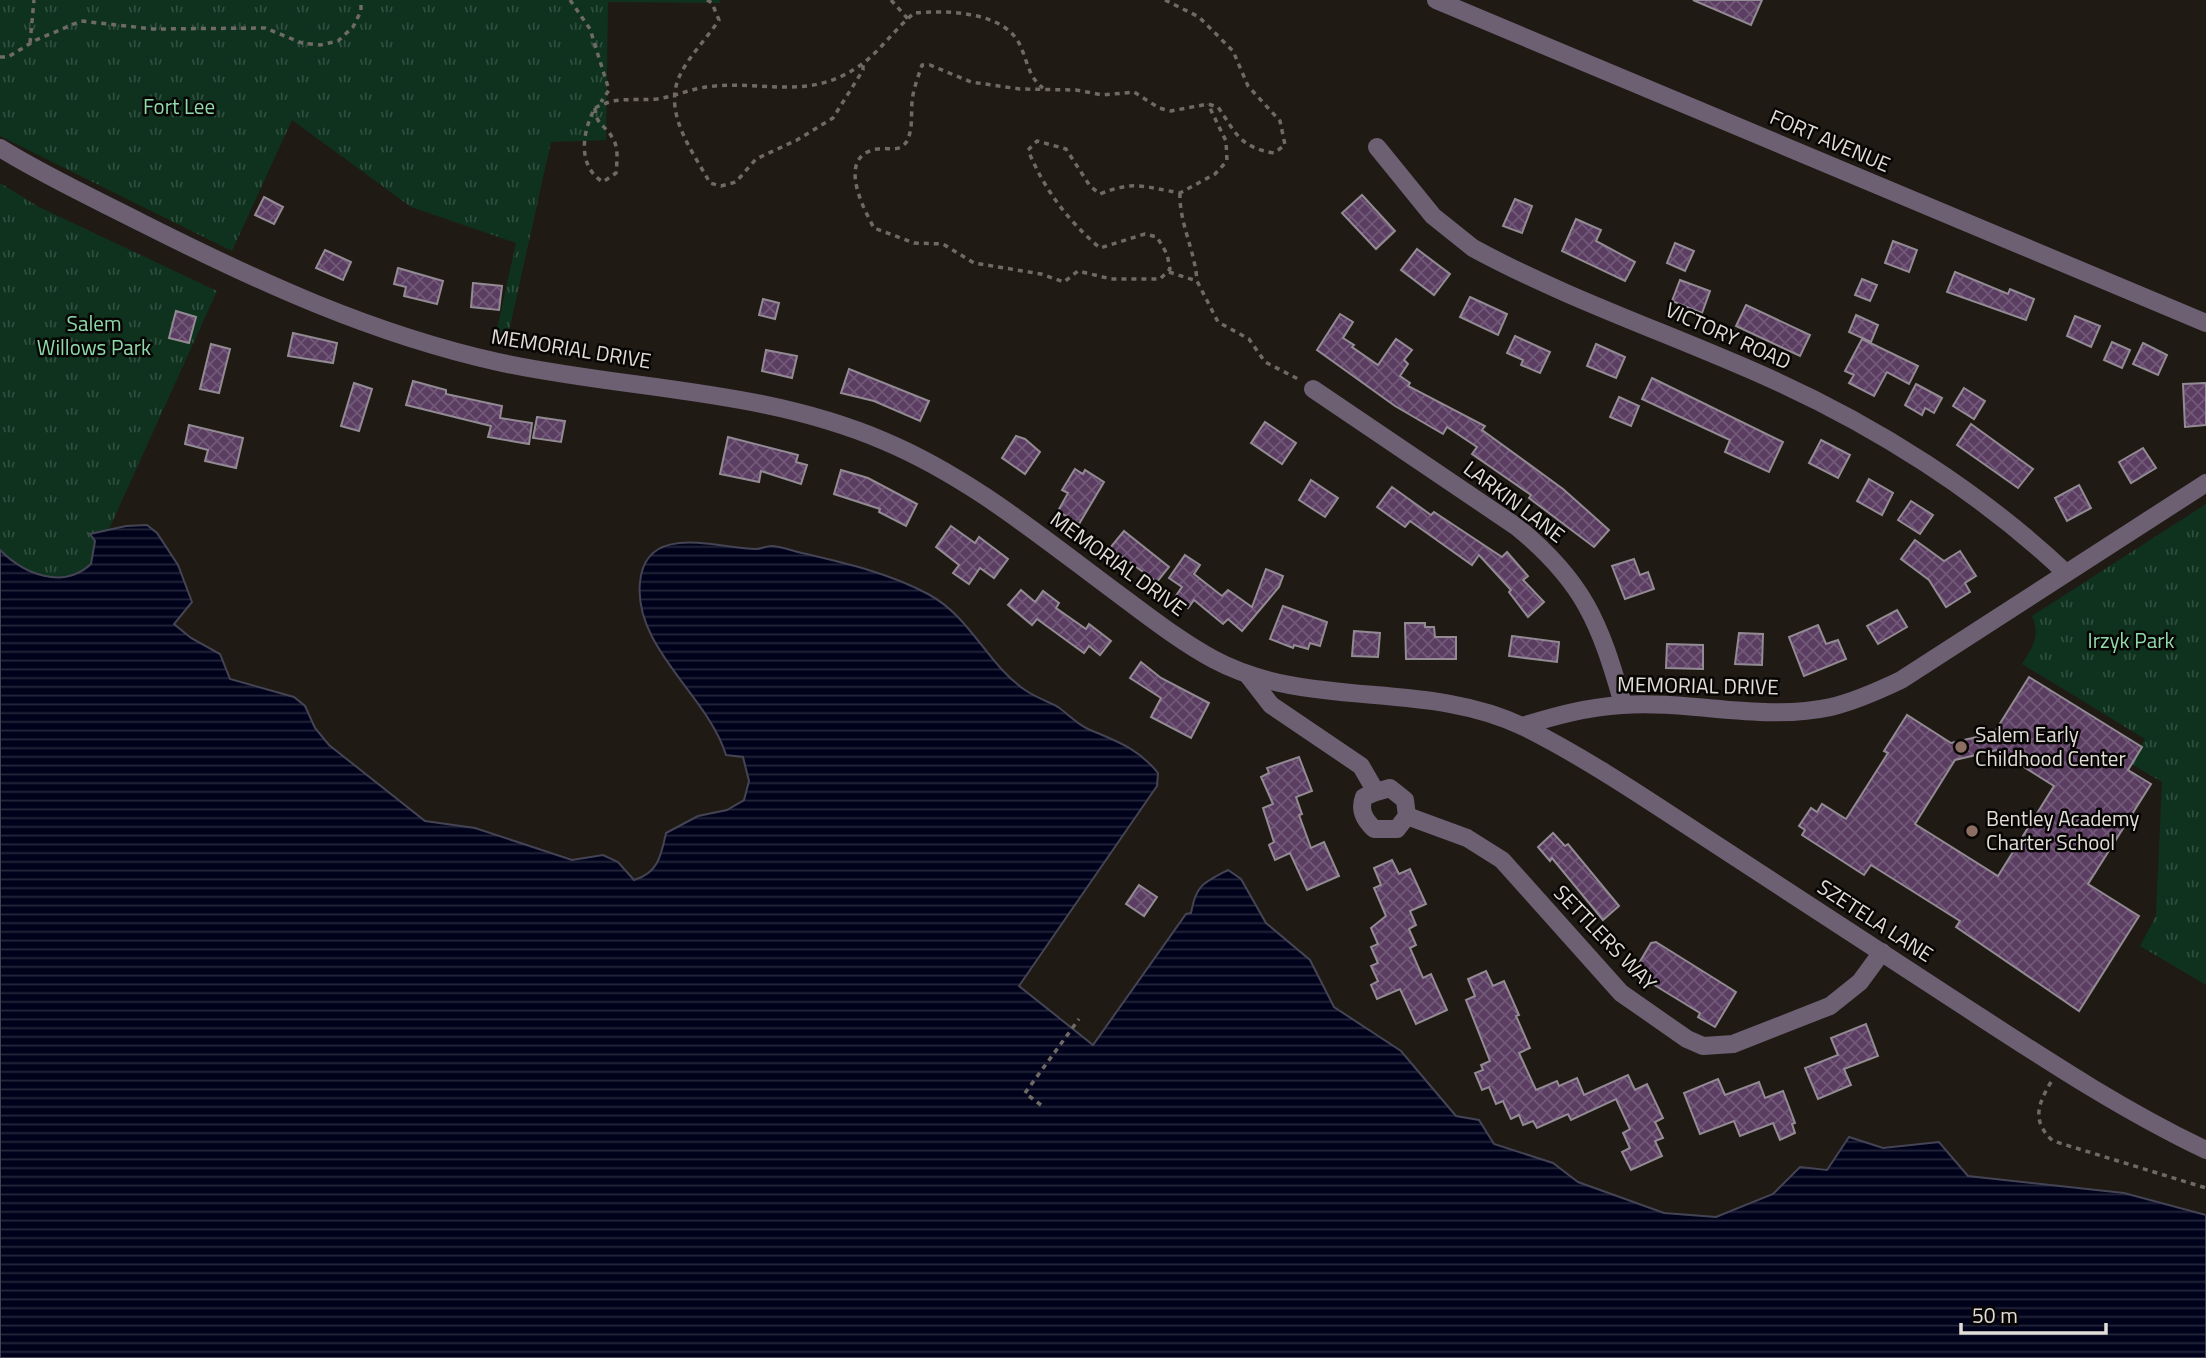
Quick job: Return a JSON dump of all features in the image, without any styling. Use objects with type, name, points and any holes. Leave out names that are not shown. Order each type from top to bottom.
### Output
[{"type":"street","name":"FORT AVENUE","points":[[1436,0],[2206,323]]},
{"type":"street","name":"VICTORY ROAD","points":[[1377,147],[1433,216],[1473,248],[1826,407],[1973,497],[2017,529],[2065,572]]},
{"type":"street","name":"MEMORIAL DRIVE","points":[[0,148],[185,245],[282,291],[363,323],[446,349],[537,370],[773,405],[815,415],[892,444],[961,480],[1187,643],[1246,674],[1311,689],[1439,702],[1470,708],[1522,726],[1570,713],[1623,705],[1790,710],[1829,707],[1865,697],[1901,680],[2206,483]]},
{"type":"street","name":"LARKIN LANE","points":[[1313,388],[1517,527],[1545,551],[1587,602],[1600,628],[1623,705]]},
{"type":"street","points":[[1246,674],[1271,705],[1361,766],[1376,792]]},
{"type":"street","name":"SZETELA LANE","points":[[1522,726],[1623,784],[2059,1068],[2140,1118],[2206,1150]]},
{"type":"street","points":[[1390,788],[1405,800],[1407,817],[1397,829],[1374,829],[1365,820],[1360,805],[1364,797],[1376,792],[1390,788]]},
{"type":"street","name":"SETTLERS WAY","points":[[1407,817],[1467,838],[1502,860],[1620,993],[1687,1039],[1703,1046],[1733,1044],[1830,1006],[1860,982],[1882,952]]},
{"type":"path","points":[[30,43],[34,0]]},
{"type":"path","points":[[0,57],[8,57],[30,43],[80,21],[153,29],[265,28],[302,43],[320,45],[338,41],[353,27],[361,11],[361,0]]},
{"type":"path","points":[[570,0],[590,29],[609,90],[595,108],[585,141],[585,163],[589,172],[603,182],[616,173],[617,151],[612,136],[597,122],[595,108]]},
{"type":"path","points":[[707,0],[712,3],[719,20],[680,75],[674,95],[675,113],[681,128],[710,183],[721,186],[736,182],[756,159],[797,140],[833,118],[863,71],[863,64]]},
{"type":"path","points":[[891,0],[908,19]]},
{"type":"path","points":[[1165,0],[1199,18],[1233,51],[1248,86],[1280,121],[1285,145],[1274,153],[1250,147],[1236,136],[1218,107],[1208,104],[1171,111],[1159,108],[1133,92],[1103,95],[971,82],[930,65],[922,65],[912,101],[911,129],[906,142],[899,148],[876,149],[865,156],[853,181],[874,228],[914,243],[943,244],[974,263],[1041,274],[1064,282],[1077,271],[1111,279],[1160,279],[1170,269],[1167,254],[1157,237],[1145,234],[1100,248],[1068,218],[1044,183],[1028,150],[1037,141],[1066,149],[1090,186],[1100,194],[1121,185],[1138,183],[1180,193],[1215,174],[1227,162],[1226,141],[1208,104]]},
{"type":"path","points":[[595,108],[614,99],[657,99],[715,86],[794,89],[840,77],[879,52],[914,13],[936,11],[995,23],[1011,31],[1035,82],[1045,89]]},
{"type":"path","points":[[1180,193],[1179,210],[1196,257],[1197,281],[1218,322],[1249,339],[1265,362],[1313,388]]},
{"type":"path","points":[[1168,271],[1197,281]]},
{"type":"path","points":[[1041,1105],[1025,1093],[1079,1019]]},
{"type":"path","points":[[2059,1068],[2037,1105],[2043,1133],[2053,1141],[2206,1188]]},
{"type":"green space","name":"Fort Lee","points":[[0,0],[720,0],[720,3],[608,2],[606,140],[551,142],[507,340],[495,338],[516,243],[411,207],[292,120],[232,251],[0,136]]},
{"type":"green space","name":"Salem Willows Park","points":[[0,183],[39,207],[217,291],[105,538],[88,567],[70,578],[59,579],[37,574],[16,563],[0,550]]},
{"type":"green space","name":"Irzyk Park","points":[[2206,504],[2206,985],[2140,946],[2156,916],[2162,782],[2130,763],[2145,739],[2022,664],[2035,636],[2032,616]]},
{"type":"water","points":[[147,525],[157,533],[178,565],[192,602],[174,624],[191,638],[220,654],[230,679],[294,697],[305,706],[315,728],[329,745],[425,821],[475,828],[572,860],[603,855],[618,862],[634,880],[653,868],[660,856],[666,833],[698,816],[727,810],[744,800],[749,781],[743,757],[726,755],[717,733],[659,650],[648,628],[641,606],[640,582],[645,563],[655,551],[669,545],[686,543],[756,549],[775,546],[898,580],[928,594],[956,615],[999,667],[1025,690],[1058,707],[1084,727],[1134,751],[1158,773],[1157,786],[1019,986],[1093,1045],[1186,914],[1191,913],[1198,891],[1207,882],[1228,870],[1241,879],[1266,923],[1310,960],[1334,1007],[1401,1051],[1456,1116],[1479,1120],[1494,1144],[1553,1163],[1578,1182],[1664,1213],[1716,1217],[1773,1194],[1800,1167],[1827,1170],[1849,1137],[1883,1148],[1939,1142],[1968,1176],[2124,1193],[2206,1215],[2206,1358],[0,1358],[0,550],[32,572],[44,576],[68,576],[91,564],[95,541],[90,534],[126,526]]},
{"type":"building","points":[[1693,0],[1762,0],[1751,25]]},
{"type":"building","points":[[1362,195],[1395,231],[1376,249],[1342,213]]},
{"type":"building","points":[[264,197],[283,207],[274,224],[255,215]]},
{"type":"building","points":[[1515,199],[1532,206],[1522,233],[1503,226]]},
{"type":"building","points":[[1576,219],[1601,230],[1596,241],[1635,262],[1625,281],[1562,251]]},
{"type":"building","points":[[1893,241],[1917,250],[1909,272],[1885,263]]},
{"type":"building","points":[[1675,243],[1694,251],[1685,271],[1667,263]]},
{"type":"building","points":[[1417,249],[1450,274],[1434,295],[1401,270]]},
{"type":"building","points":[[325,250],[351,262],[343,280],[316,268]]},
{"type":"building","points":[[398,268],[443,281],[437,304],[404,296],[406,287],[394,284]]},
{"type":"building","points":[[1955,272],[2008,294],[2010,289],[2034,299],[2026,320],[1947,292]]},
{"type":"building","points":[[1862,279],[1877,285],[1870,301],[1855,295]]},
{"type":"building","points":[[1680,280],[1710,291],[1702,313],[1672,301]]},
{"type":"building","points":[[473,283],[502,286],[499,310],[471,307]]},
{"type":"building","points":[[1470,297],[1507,314],[1498,335],[1460,317]]},
{"type":"building","points":[[763,299],[779,303],[775,319],[759,315]]},
{"type":"building","points":[[1746,305],[1810,335],[1800,356],[1736,326]]},
{"type":"building","points":[[176,311],[196,317],[189,343],[169,338]]},
{"type":"building","points":[[1340,314],[1353,322],[1343,338],[1354,345],[1352,347],[1378,365],[1396,339],[1412,350],[1404,360],[1408,364],[1400,376],[1410,383],[1408,386],[1485,426],[1482,430],[1563,489],[1609,530],[1594,547],[1529,498],[1531,495],[1472,454],[1477,447],[1447,427],[1443,434],[1395,406],[1317,350]]},
{"type":"building","points":[[1856,315],[1878,325],[1871,342],[1849,332]]},
{"type":"building","points":[[2075,316],[2100,326],[2091,347],[2067,336]]},
{"type":"building","points":[[293,333],[337,343],[333,363],[288,356]]},
{"type":"building","points":[[1515,336],[1550,352],[1540,373],[1521,365],[1523,360],[1507,353]]},
{"type":"building","points":[[1862,339],[1918,366],[1909,384],[1887,372],[1874,396],[1849,383],[1854,375],[1845,371]]},
{"type":"building","points":[[2112,342],[2130,350],[2122,368],[2104,360]]},
{"type":"building","points":[[2143,343],[2167,355],[2158,375],[2133,364]]},
{"type":"building","points":[[211,344],[230,349],[219,393],[200,389]]},
{"type":"building","points":[[1596,344],[1625,357],[1616,378],[1587,366]]},
{"type":"building","points":[[766,350],[797,356],[792,378],[762,371]]},
{"type":"building","points":[[849,369],[929,401],[920,421],[874,401],[841,393]]},
{"type":"building","points":[[1652,378],[1783,442],[1769,472],[1725,452],[1730,440],[1642,399]]},
{"type":"building","points":[[413,381],[446,390],[446,394],[502,406],[500,418],[532,423],[529,444],[488,437],[491,426],[406,405]]},
{"type":"building","points":[[354,383],[372,389],[359,431],[341,426]]},
{"type":"building","points":[[2206,383],[2206,425],[2185,427],[2183,384]]},
{"type":"building","points":[[1916,384],[1942,398],[1934,413],[1925,408],[1922,415],[1905,405]]},
{"type":"building","points":[[1964,388],[1985,401],[1974,419],[1953,406]]},
{"type":"building","points":[[1619,397],[1639,406],[1631,426],[1610,417]]},
{"type":"building","points":[[537,417],[565,421],[561,442],[533,438]]},
{"type":"building","points":[[1265,422],[1296,443],[1282,464],[1251,443]]},
{"type":"building","points":[[1971,424],[2033,469],[2018,488],[1957,445]]},
{"type":"building","points":[[189,425],[243,438],[236,468],[205,461],[208,450],[185,444]]},
{"type":"building","points":[[1016,436],[1025,439],[1040,452],[1025,474],[1002,458]]},
{"type":"building","points":[[728,437],[798,455],[796,462],[807,465],[801,484],[761,471],[759,482],[720,474]]},
{"type":"building","points":[[1821,440],[1850,455],[1838,478],[1809,463]]},
{"type":"building","points":[[2143,448],[2156,468],[2131,483],[2119,462]]},
{"type":"building","points":[[1075,469],[1083,474],[1085,470],[1104,482],[1079,524],[1058,511],[1068,493],[1062,490]]},
{"type":"building","points":[[841,470],[868,478],[917,504],[906,526],[879,512],[880,509],[834,494]]},
{"type":"building","points":[[1869,479],[1893,493],[1882,515],[1857,501]]},
{"type":"building","points":[[1311,480],[1338,498],[1325,517],[1299,500]]},
{"type":"building","points":[[2079,485],[2091,508],[2067,521],[2055,498]]},
{"type":"building","points":[[1392,487],[1431,515],[1434,512],[1502,557],[1507,552],[1528,576],[1523,580],[1544,602],[1528,617],[1509,592],[1511,590],[1479,555],[1472,565],[1410,521],[1405,527],[1377,507]]},
{"type":"building","points":[[1911,501],[1933,515],[1920,534],[1898,520]]},
{"type":"building","points":[[951,526],[975,543],[979,537],[1008,559],[994,578],[980,568],[969,584],[953,573],[959,565],[936,547]]},
{"type":"building","points":[[1124,531],[1169,567],[1157,582],[1110,548]]},
{"type":"building","points":[[1915,540],[1944,561],[1960,551],[1976,576],[1965,583],[1970,592],[1946,607],[1929,580],[1901,559]]},
{"type":"building","points":[[1185,555],[1200,565],[1194,574],[1222,596],[1228,590],[1252,607],[1266,569],[1283,576],[1279,587],[1242,631],[1228,619],[1223,624],[1194,600],[1188,608],[1175,597],[1182,587],[1169,578]]},
{"type":"building","points":[[1634,559],[1640,575],[1648,572],[1654,589],[1625,599],[1612,566]]},
{"type":"building","points":[[1021,590],[1035,602],[1043,591],[1059,603],[1056,608],[1086,629],[1089,624],[1111,641],[1100,655],[1089,646],[1084,653],[1037,619],[1032,625],[1008,605]]},
{"type":"building","points":[[1283,606],[1327,622],[1320,646],[1310,643],[1308,649],[1294,645],[1293,648],[1270,639]]},
{"type":"building","points":[[1897,610],[1907,627],[1878,644],[1867,626]]},
{"type":"building","points":[[1405,623],[1425,623],[1425,627],[1434,627],[1435,637],[1456,637],[1456,659],[1406,659]]},
{"type":"building","points":[[1818,625],[1826,644],[1838,640],[1846,659],[1804,676],[1789,637]]},
{"type":"building","points":[[1354,631],[1380,633],[1378,657],[1352,656]]},
{"type":"building","points":[[1739,633],[1763,634],[1762,665],[1735,664]]},
{"type":"building","points":[[1512,636],[1559,642],[1557,662],[1509,656]]},
{"type":"building","points":[[1667,644],[1703,645],[1703,669],[1666,668]]},
{"type":"building","points":[[1141,662],[1161,678],[1209,703],[1191,738],[1151,717],[1161,698],[1130,678]]},
{"type":"building","points":[[2029,677],[2142,747],[2128,770],[2151,784],[2088,884],[2139,916],[2079,1011],[1956,927],[1960,921],[1871,865],[1864,875],[1802,835],[1805,830],[1799,826],[1811,808],[1817,812],[1822,804],[1846,819],[1888,753],[1884,751],[1907,715],[1951,743],[1994,733]],"holes":[[[1997,750],[2054,786],[1998,876],[1915,824],[1955,760]]]},
{"type":"building","points":[[1299,757],[1312,791],[1296,797],[1302,814],[1299,815],[1311,848],[1324,842],[1339,876],[1307,890],[1290,853],[1275,860],[1269,845],[1274,842],[1263,808],[1273,804],[1261,777],[1269,773],[1267,768]]},
{"type":"building","points":[[1553,833],[1565,846],[1568,844],[1619,906],[1603,920],[1552,858],[1550,861],[1538,847]]},
{"type":"building","points":[[1392,860],[1399,874],[1410,869],[1426,904],[1410,911],[1416,925],[1409,929],[1416,945],[1410,948],[1423,978],[1431,974],[1447,1010],[1416,1024],[1400,989],[1377,999],[1371,985],[1378,981],[1371,966],[1378,963],[1371,947],[1378,944],[1371,928],[1386,916],[1374,888],[1381,885],[1374,868]]},
{"type":"building","points":[[1139,885],[1157,897],[1144,916],[1126,904]]},
{"type":"building","points":[[1656,942],[1736,992],[1715,1027],[1698,1017],[1700,1013],[1651,983],[1649,986],[1632,975],[1651,943]]},
{"type":"building","points":[[1486,971],[1493,986],[1504,981],[1519,1015],[1516,1016],[1530,1048],[1519,1053],[1536,1090],[1557,1081],[1559,1086],[1577,1078],[1584,1095],[1628,1075],[1635,1090],[1647,1084],[1663,1118],[1655,1122],[1663,1138],[1655,1141],[1662,1156],[1631,1170],[1622,1152],[1630,1148],[1623,1133],[1630,1129],[1616,1099],[1571,1120],[1568,1114],[1537,1128],[1533,1121],[1523,1125],[1519,1115],[1511,1119],[1503,1101],[1496,1104],[1489,1087],[1482,1090],[1475,1073],[1483,1070],[1481,1065],[1490,1061],[1466,1000],[1475,996],[1468,979]]},
{"type":"building","points":[[1866,1024],[1878,1056],[1844,1069],[1851,1085],[1818,1099],[1805,1068],[1838,1055],[1831,1038]]},
{"type":"building","points":[[1718,1079],[1725,1095],[1759,1082],[1765,1098],[1783,1091],[1795,1123],[1792,1124],[1795,1133],[1780,1140],[1773,1123],[1740,1136],[1734,1121],[1700,1134],[1684,1093]]},
{"type":"place","name":"Salem Early Childhood Center","points":[[1961,747]]},
{"type":"place","name":"Bentley Academy Charter School","points":[[1972,831]]}]
